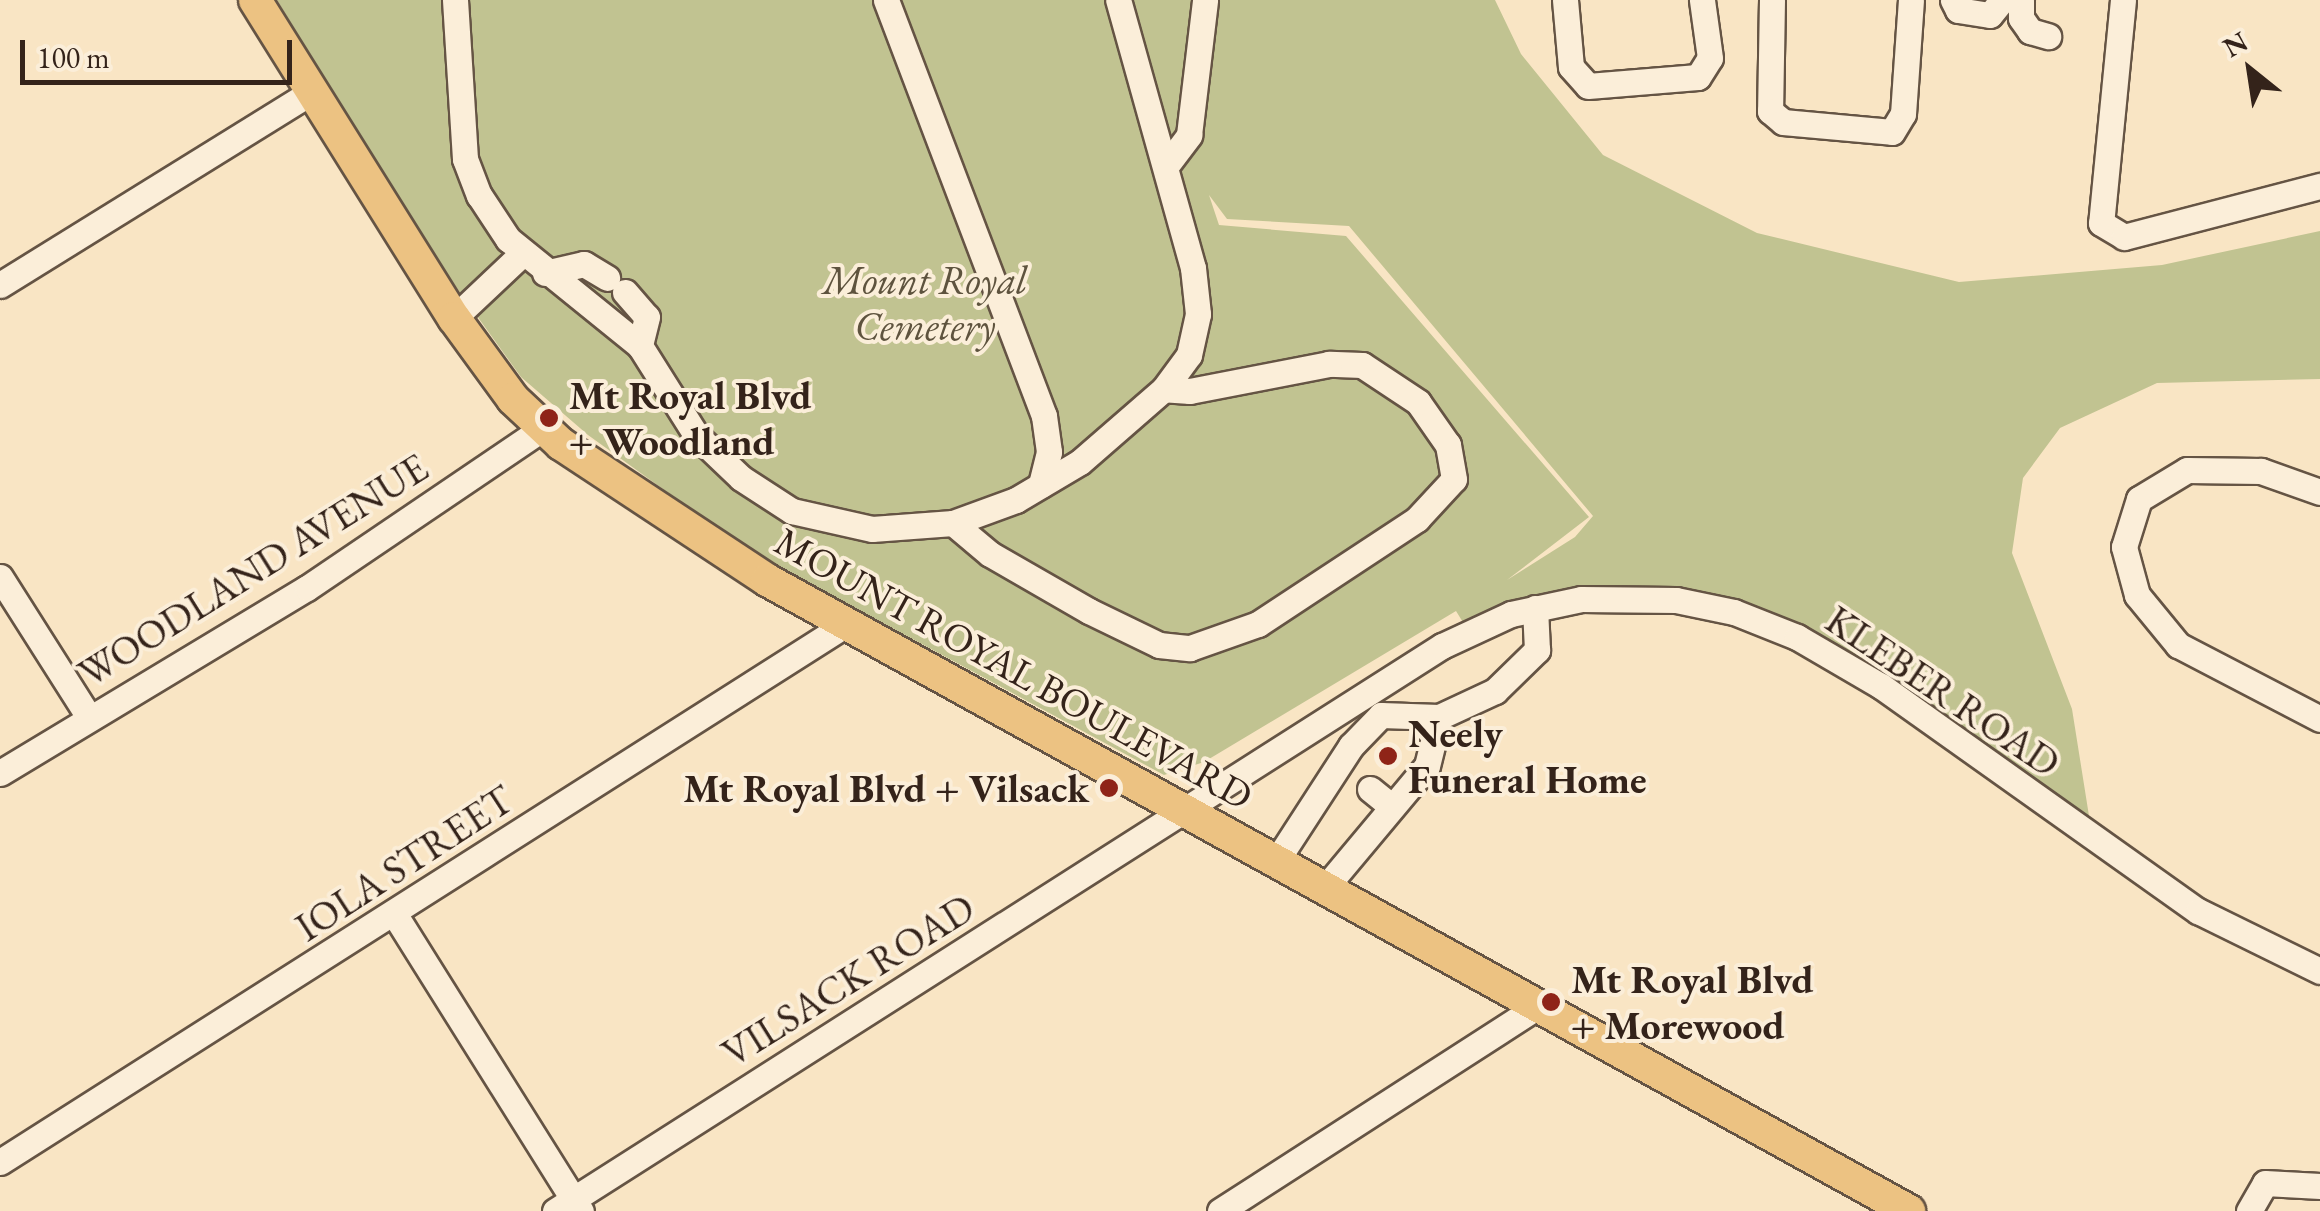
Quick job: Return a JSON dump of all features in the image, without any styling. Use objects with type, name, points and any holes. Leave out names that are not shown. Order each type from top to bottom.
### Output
[{"type":"main road","name":"MOUNT ROYAL BOULEVARD","points":[[255,0],[454,318],[542,428],[707,544],[846,624],[1909,1211]]},
{"type":"street","points":[[454,0],[465,160],[478,195],[522,254],[640,346],[696,435],[741,478],[792,511],[854,529],[953,523],[993,511],[1080,462],[1164,389],[1189,355],[1198,314],[1166,166],[1118,0]]},
{"type":"street","points":[[886,0],[1044,416],[1049,452],[1041,484]]},
{"type":"street","points":[[1166,166],[1189,135],[1205,0]]},
{"type":"street","points":[[1565,0],[1570,67],[1588,86],[1698,77],[1710,58],[1702,0]]},
{"type":"street","points":[[1772,0],[1770,111],[1783,122],[1892,132],[1903,114],[1911,0]]},
{"type":"street","points":[[1954,0],[1958,10],[1990,15],[2002,0]]},
{"type":"street","points":[[2022,0],[2021,18],[2030,31],[2048,36]]},
{"type":"street","points":[[2124,0],[2101,222],[2124,237],[2320,186]]},
{"type":"street","points":[[0,285],[310,93]]},
{"type":"street","points":[[454,318],[522,254]]},
{"type":"street","points":[[545,273],[584,264],[616,285],[647,317],[640,346]]},
{"type":"street","points":[[953,523],[990,554],[1102,618],[1159,645],[1190,648],[1258,624],[1417,519],[1454,479],[1448,445],[1418,402],[1362,365],[1329,364],[1190,391],[1164,389]]},
{"type":"street","name":"WOODLAND AVENUE","points":[[0,772],[307,588],[542,428]]},
{"type":"street","points":[[2320,492],[2260,471],[2186,470],[2139,499],[2124,547],[2137,595],[2178,645],[2320,719]]},
{"type":"street","points":[[0,577],[90,717]]},
{"type":"street","name":"KLEBER ROAD","points":[[1182,812],[1442,646],[1534,608],[1613,596],[1676,600],[1797,637],[1881,686],[2198,911],[2320,970]]},
{"type":"street","points":[[1276,863],[1354,780],[1381,715],[1438,717],[1494,690],[1537,650],[1534,608]]},
{"type":"street","name":"IOLA STREET","points":[[0,1162],[394,915],[846,624]]},
{"type":"street","points":[[1324,889],[1427,766],[1438,717]]},
{"type":"street","points":[[1354,780],[1392,806]]},
{"type":"street","name":"VILSACK ROAD","points":[[570,1207],[1182,812]]},
{"type":"street","points":[[394,915],[570,1207]]},
{"type":"street","points":[[1220,1211],[1537,1007]]},
{"type":"street","points":[[2249,1211],[2266,1183],[2320,1186]]},
{"type":"green space","name":"Mount Royal Cemetery","points":[[277,0],[1495,0],[1521,54],[1603,155],[1757,233],[1959,282],[2162,265],[2320,231],[2320,379],[2157,383],[2060,428],[2023,478],[2012,553],[2072,709],[2093,841],[1823,651],[1648,597],[1469,632],[1456,611],[1204,762],[1164,775],[746,549],[588,435],[521,377],[415,230]],"holes":[[[1209,195],[1227,219],[1349,226],[1593,516],[1575,537],[1507,580],[1589,517],[1346,236],[1219,225]]]},
{"type":"place","name":"Mt Royal Blvd + Woodland","points":[[549,418]]},
{"type":"place","name":"Neely Funeral Home","points":[[1388,756]]},
{"type":"place","name":"Mt Royal Blvd + Vilsack","points":[[1109,788]]},
{"type":"place","name":"Mt Royal Blvd + Morewood","points":[[1551,1002]]}]
